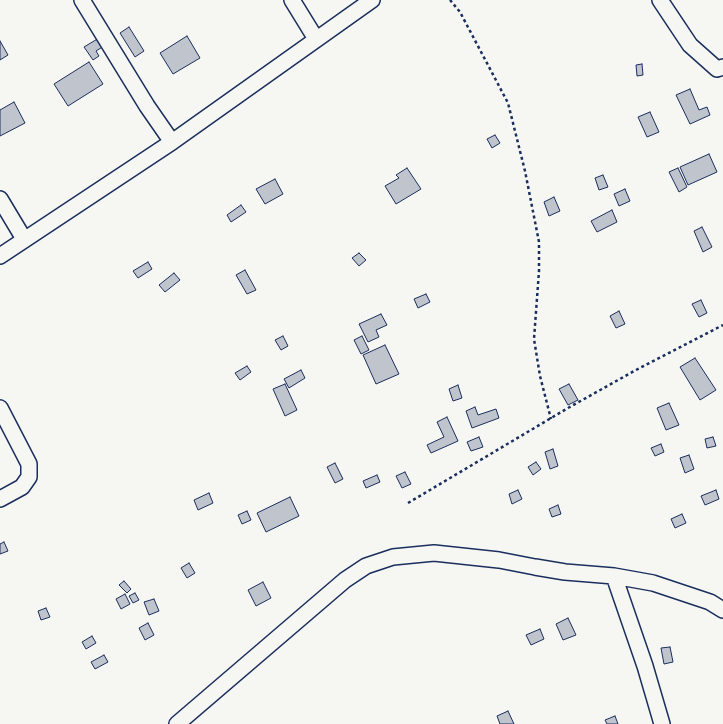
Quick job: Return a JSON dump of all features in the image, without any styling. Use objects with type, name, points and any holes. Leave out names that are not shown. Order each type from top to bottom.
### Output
[{"type":"street","points":[[82,0],[147,106],[172,142]]},
{"type":"street","points":[[292,0],[316,39]]},
{"type":"street","points":[[0,256],[172,142],[372,0]]},
{"type":"street","points":[[660,0],[690,45],[721,71]]},
{"type":"street","points":[[0,199],[24,239]]},
{"type":"street","points":[[0,408],[29,464],[29,477],[22,487],[0,499]]},
{"type":"street","points":[[177,724],[345,580],[366,566],[392,557],[434,553],[499,560],[535,568],[565,572],[614,576],[653,583],[710,602],[723,610]]},
{"type":"street","points":[[614,576],[662,724]]},
{"type":"path","points":[[450,0],[460,12],[508,104],[539,242],[539,271],[534,339],[540,376],[551,418]]},
{"type":"path","points":[[408,503],[551,418],[636,370],[723,325]]},
{"type":"building","points":[[129,27],[144,51],[135,57],[120,33]]},
{"type":"building","points":[[187,36],[200,58],[173,74],[160,53]]},
{"type":"building","points":[[99,38],[104,46],[96,51],[99,56],[93,60],[84,47]]},
{"type":"building","points":[[0,41],[8,55],[0,60]]},
{"type":"building","points":[[89,62],[103,84],[68,106],[54,84]]},
{"type":"building","points":[[642,64],[643,75],[637,76],[636,65]]},
{"type":"building","points":[[690,89],[699,110],[707,107],[710,115],[690,124],[676,95]]},
{"type":"building","points":[[14,102],[25,123],[0,136],[0,110]]},
{"type":"building","points":[[650,112],[659,132],[647,137],[638,117]]},
{"type":"building","points":[[495,135],[500,143],[492,148],[487,139]]},
{"type":"building","points":[[709,154],[717,172],[688,185],[680,167]]},
{"type":"building","points":[[407,168],[421,189],[396,204],[385,186],[399,178],[396,175]]},
{"type":"building","points":[[678,168],[687,187],[679,192],[669,172]]},
{"type":"building","points":[[603,175],[608,187],[599,190],[595,178]]},
{"type":"building","points":[[275,179],[283,194],[265,204],[256,189]]},
{"type":"building","points":[[625,189],[630,201],[619,206],[614,194]]},
{"type":"building","points":[[554,197],[560,211],[549,216],[544,202]]},
{"type":"building","points":[[241,205],[246,212],[231,222],[227,215]]},
{"type":"building","points":[[612,210],[617,222],[597,232],[591,221]]},
{"type":"building","points":[[702,227],[712,247],[703,252],[694,231]]},
{"type":"building","points":[[359,253],[366,260],[359,266],[352,258]]},
{"type":"building","points":[[148,262],[152,269],[138,278],[133,271]]},
{"type":"building","points":[[245,270],[256,290],[247,294],[236,275]]},
{"type":"building","points":[[174,273],[180,280],[165,292],[159,285]]},
{"type":"building","points":[[426,294],[430,302],[418,308],[414,299]]},
{"type":"building","points":[[701,300],[707,313],[699,317],[692,304]]},
{"type":"building","points":[[619,311],[625,324],[616,328],[610,316]]},
{"type":"building","points":[[381,314],[387,325],[376,330],[379,337],[368,342],[359,324]]},
{"type":"building","points":[[283,336],[288,346],[281,350],[275,340]]},
{"type":"building","points":[[362,336],[369,350],[361,354],[354,340]]},
{"type":"building","points":[[385,345],[399,374],[376,384],[363,355]]},
{"type":"building","points":[[695,358],[716,390],[700,400],[680,367]]},
{"type":"building","points":[[247,366],[251,372],[240,380],[235,373]]},
{"type":"building","points":[[301,370],[305,378],[289,388],[284,379]]},
{"type":"building","points":[[285,384],[297,410],[285,416],[273,389]]},
{"type":"building","points":[[569,384],[578,400],[568,405],[559,389]]},
{"type":"building","points":[[458,385],[462,398],[453,401],[449,389]]},
{"type":"building","points":[[669,403],[679,425],[666,430],[657,408]]},
{"type":"building","points":[[475,407],[478,415],[496,409],[499,418],[472,428],[466,411]]},
{"type":"building","points":[[447,417],[458,441],[431,453],[427,445],[444,437],[437,422]]},
{"type":"building","points":[[479,437],[483,447],[471,451],[467,442]]},
{"type":"building","points":[[713,437],[716,446],[707,448],[705,439]]},
{"type":"building","points":[[661,444],[664,452],[655,456],[651,448]]},
{"type":"building","points":[[553,449],[558,466],[550,469],[545,452]]},
{"type":"building","points":[[689,455],[694,469],[685,473],[680,458]]},
{"type":"building","points":[[536,462],[541,469],[533,475],[528,467]]},
{"type":"building","points":[[335,463],[343,479],[335,483],[327,467]]},
{"type":"building","points":[[405,472],[411,484],[402,488],[396,476]]},
{"type":"building","points":[[377,475],[380,482],[366,488],[363,481]]},
{"type":"building","points":[[518,490],[522,499],[512,504],[509,494]]},
{"type":"building","points":[[716,490],[719,499],[705,505],[701,496]]},
{"type":"building","points":[[209,493],[213,503],[198,510],[194,500]]},
{"type":"building","points":[[290,497],[299,516],[266,532],[257,513]]},
{"type":"building","points":[[558,505],[561,514],[552,517],[549,509]]},
{"type":"building","points":[[247,511],[251,520],[242,524],[238,515]]},
{"type":"building","points":[[682,514],[686,523],[675,528],[671,519]]},
{"type":"building","points":[[4,542],[8,551],[0,554],[0,544]]},
{"type":"building","points":[[189,563],[195,573],[187,578],[181,568]]},
{"type":"building","points":[[124,581],[131,589],[127,593],[119,585]]},
{"type":"building","points":[[263,582],[271,598],[256,606],[248,590]]},
{"type":"building","points":[[135,593],[139,600],[133,603],[129,596]]},
{"type":"building","points":[[125,594],[130,604],[121,609],[116,599]]},
{"type":"building","points":[[154,599],[159,611],[149,615],[144,602]]},
{"type":"building","points":[[46,608],[50,617],[41,620],[38,611]]},
{"type":"building","points":[[568,618],[576,635],[563,640],[556,624]]},
{"type":"building","points":[[148,623],[154,635],[145,640],[139,628]]},
{"type":"building","points":[[540,629],[544,639],[531,645],[526,635]]},
{"type":"building","points":[[92,636],[96,643],[86,649],[82,642]]},
{"type":"building","points":[[670,647],[673,662],[664,664],[661,648]]},
{"type":"building","points":[[104,655],[108,662],[95,669],[91,662]]},
{"type":"building","points":[[508,711],[514,724],[500,724],[497,716]]},
{"type":"building","points":[[615,716],[618,724],[607,724],[605,720]]}]
